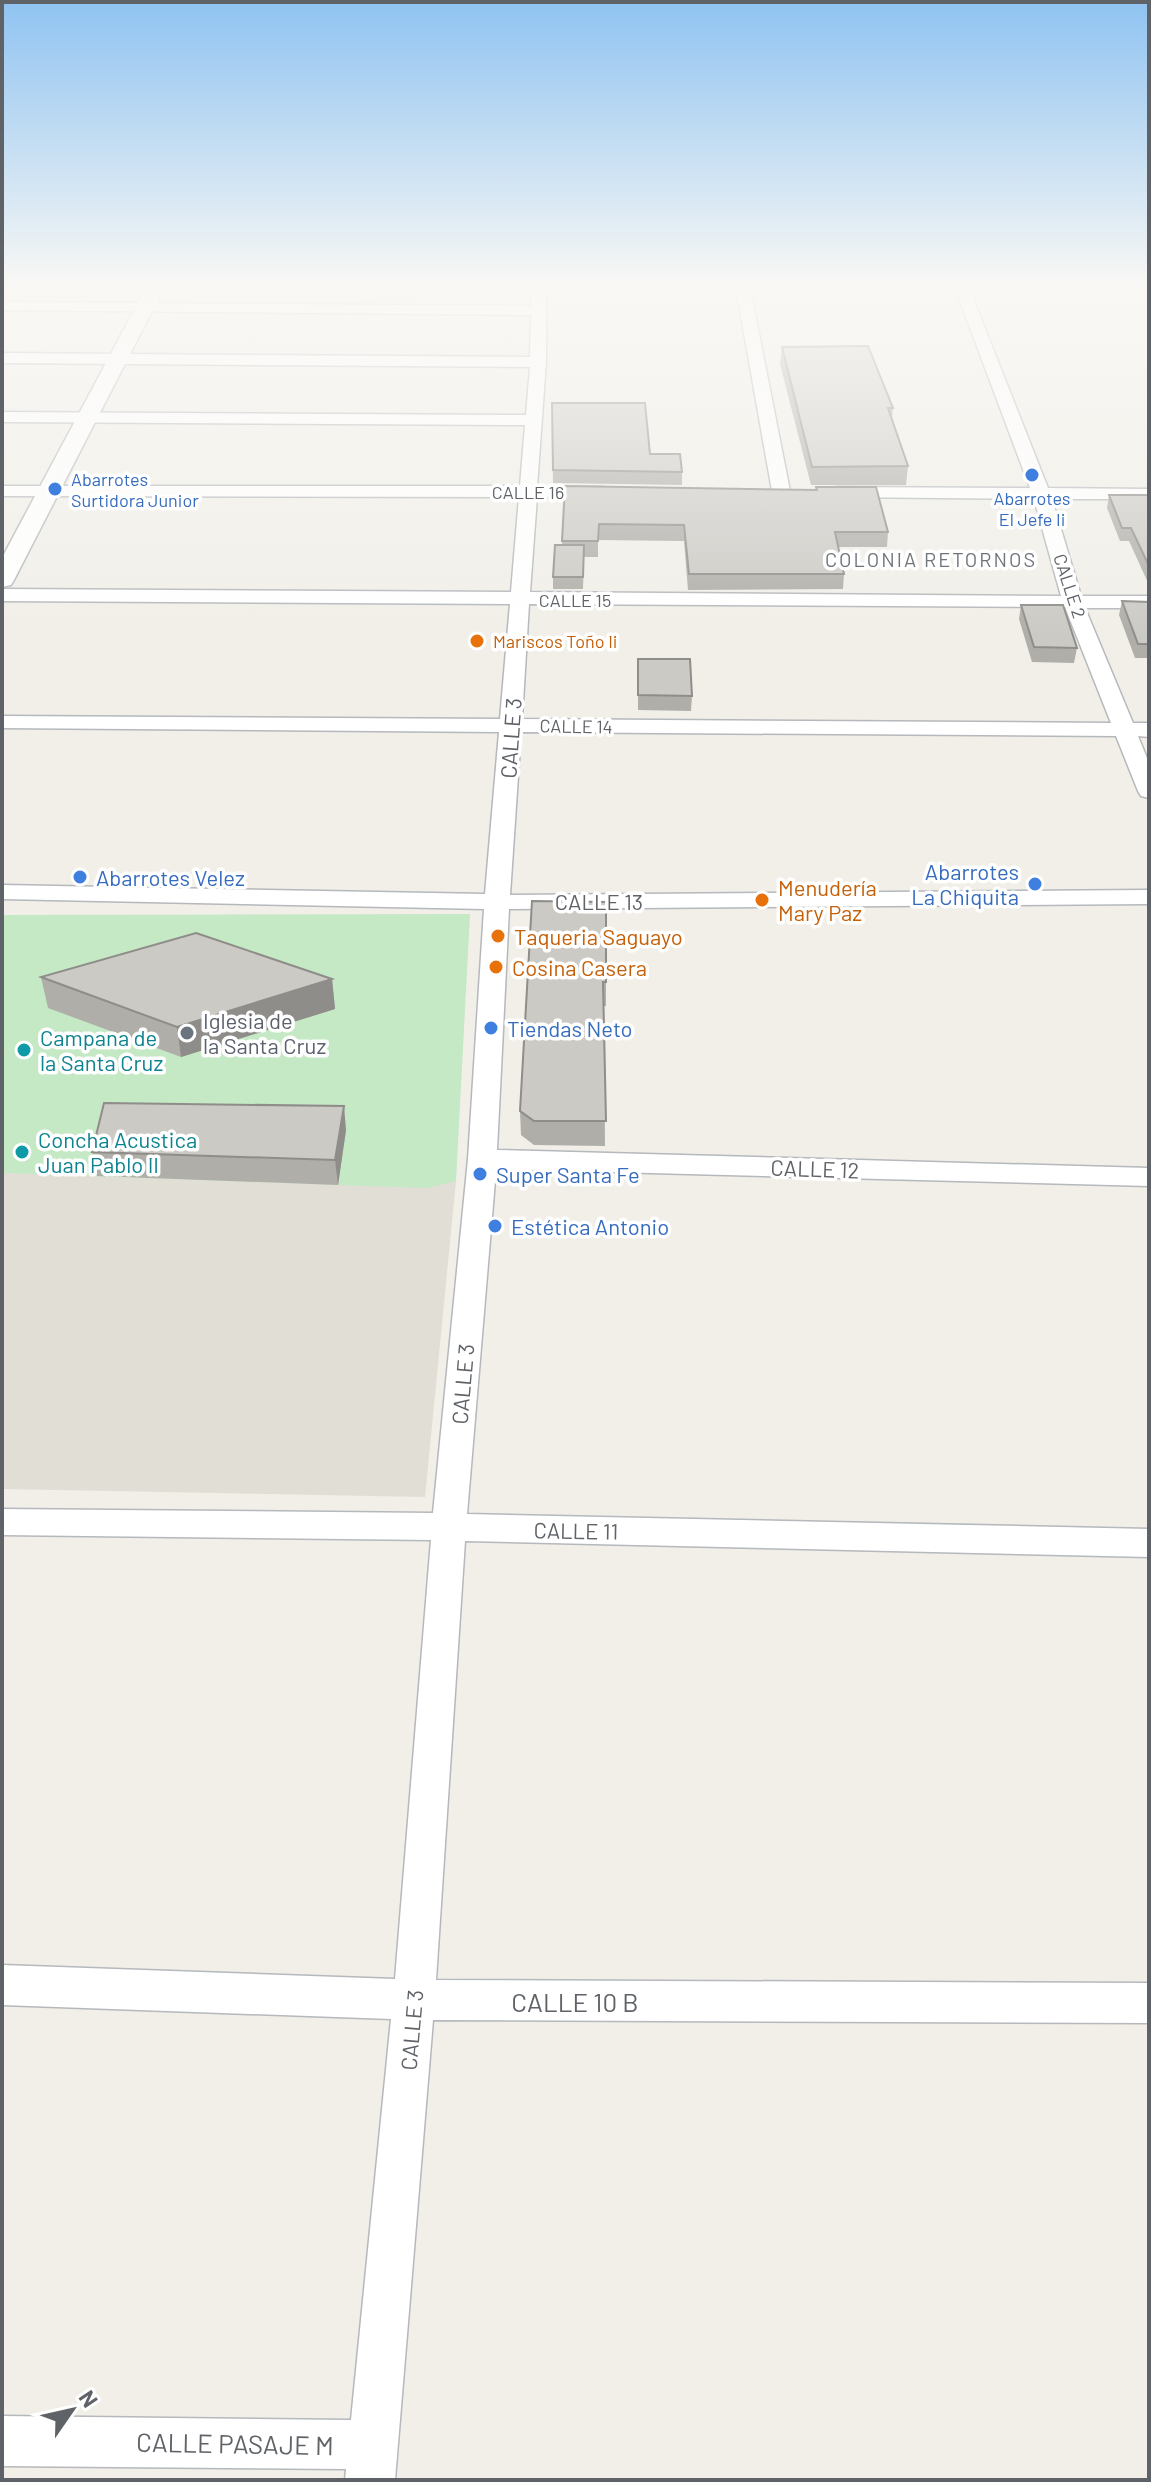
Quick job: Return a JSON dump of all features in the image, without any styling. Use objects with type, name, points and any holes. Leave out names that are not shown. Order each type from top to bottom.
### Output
[{"type":"street","points":[[2,580],[96,404]]},
{"type":"street","name":"CALLE 3","points":[[371,2462],[414,2000],[449,1527],[482,1159],[497,902],[534,404]]},
{"type":"street","points":[[769,404],[789,491],[1149,494]]},
{"type":"street","name":"CALLE 2","points":[[1007,404],[1041,493],[1073,602],[1149,791]]},
{"type":"street","points":[[2,417],[533,420]]},
{"type":"street","name":"CALLE 16","points":[[2,491],[623,492]]},
{"type":"street","name":"CALLE 15","points":[[2,595],[1149,602]]},
{"type":"street","name":"CALLE 14","points":[[2,722],[1149,730]]},
{"type":"street","name":"CALLE 13","points":[[2,892],[497,902],[1149,897]]},
{"type":"street","name":"CALLE 12","points":[[482,1159],[1149,1177]]},
{"type":"street","name":"CALLE 11","points":[[2,1522],[449,1527],[1149,1543]]},
{"type":"street","name":"CALLE 10 B","points":[[2,1985],[414,2000],[1149,2003]]},
{"type":"street","name":"CALLE PASAJE M","points":[[2,2441],[371,2462]]},
{"type":"shaded area","points":[[2,1173],[456,1181],[425,1497],[2,1489]]},
{"type":"green space","points":[[470,914],[456,1181],[427,1188],[2,1173],[2,915]]},
{"type":"building","points":[[552,404],[645,404],[650,454],[680,454],[682,472],[553,470]]},
{"type":"building","points":[[796,404],[891,404],[893,408],[888,408],[908,466],[812,467]]},
{"type":"building","points":[[565,486],[817,490],[816,487],[876,487],[888,532],[835,532],[844,574],[689,574],[684,525],[599,524],[598,541],[562,541]]},
{"type":"building","points":[[1109,495],[1149,495],[1149,566],[1131,528],[1122,528]]},
{"type":"building","points":[[555,545],[584,545],[583,577],[553,577]]},
{"type":"building","points":[[1122,601],[1149,602],[1149,644],[1138,644]]},
{"type":"building","points":[[1021,605],[1063,605],[1077,648],[1034,647]]},
{"type":"building","points":[[638,659],[690,659],[692,696],[638,695]]},
{"type":"building","points":[[532,901],[606,902],[606,982],[603,982],[606,1121],[534,1121],[520,1111]]},
{"type":"building","points":[[196,933],[332,979],[177,1027],[41,977]]},
{"type":"building","points":[[104,1103],[344,1106],[335,1160],[92,1152]]},
{"type":"place","name":"Abarrotes El Jefe Ii","points":[[1032,475]]},
{"type":"place","name":"Abarrotes Surtidora Junior","points":[[55,489]]},
{"type":"place","name":"Mariscos Toño Ii","points":[[477,641]]},
{"type":"place","name":"Abarrotes Velez","points":[[80,877]]},
{"type":"place","name":"Abarrotes La Chiquita","points":[[1035,884]]},
{"type":"place","name":"Menudería Mary Paz","points":[[762,900]]},
{"type":"place","name":"Taqueria Saguayo","points":[[498,936]]},
{"type":"place","name":"Cosina Casera","points":[[496,967]]},
{"type":"place","name":"Tiendas Neto","points":[[491,1028]]},
{"type":"place","name":"Iglesia de la Santa Cruz","points":[[187,1033]]},
{"type":"place","name":"Campana de la Santa Cruz","points":[[24,1050]]},
{"type":"place","name":"Concha Acustica Juan Pablo II","points":[[22,1152]]},
{"type":"place","name":"Super Santa Fe","points":[[480,1174]]},
{"type":"place","name":"Estética Antonio","points":[[495,1226]]},
{"type":"district","name":"COLONIA RETORNOS","points":[[931,559]]}]
